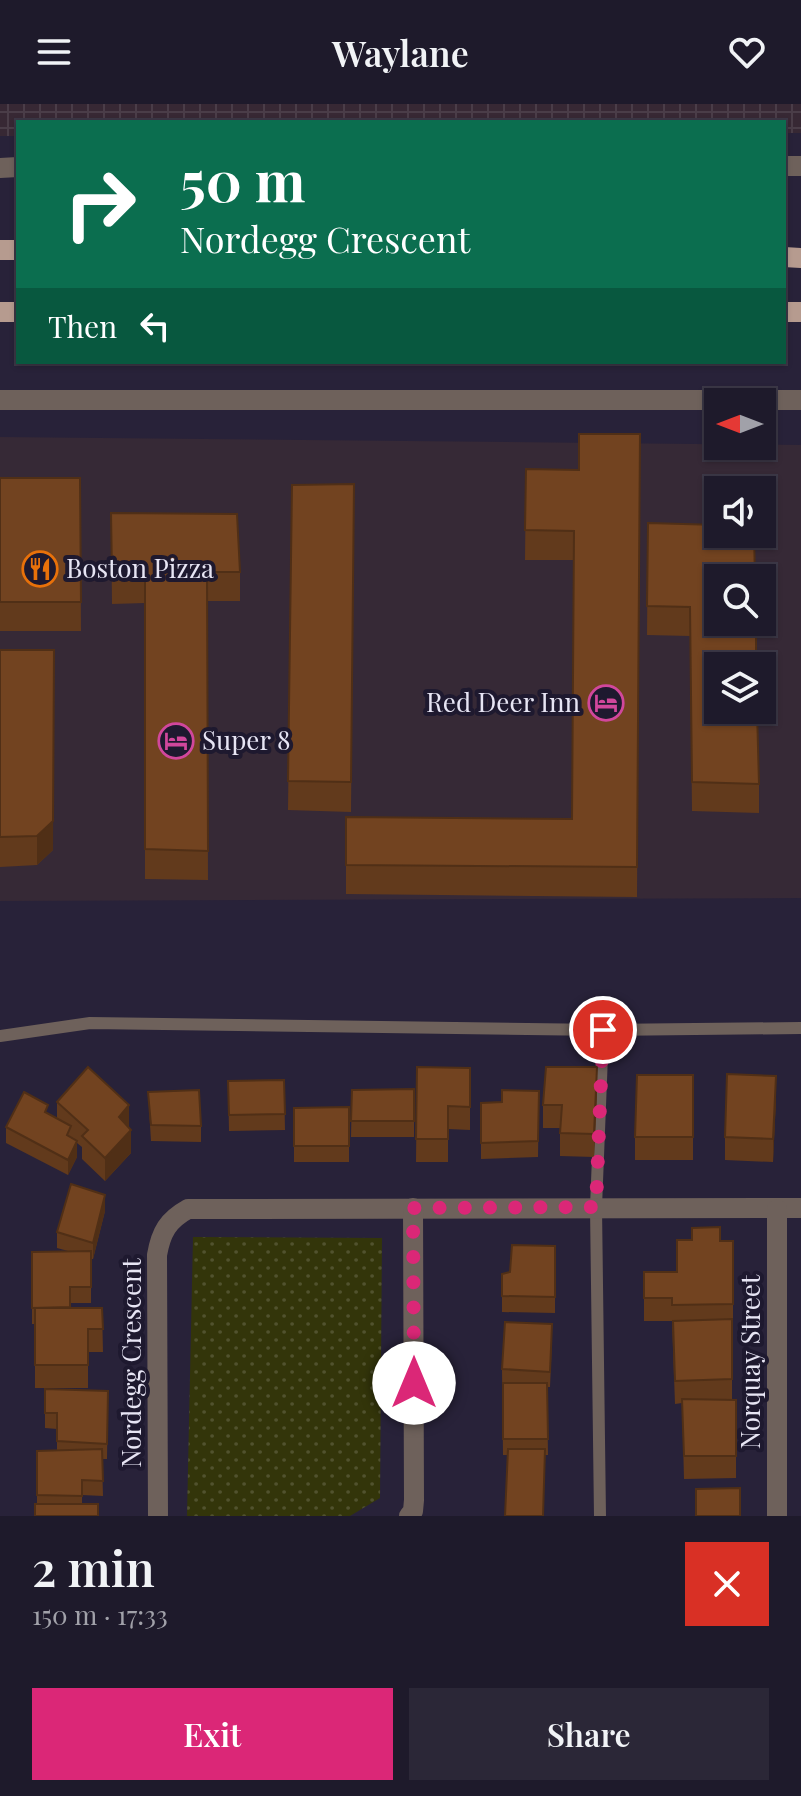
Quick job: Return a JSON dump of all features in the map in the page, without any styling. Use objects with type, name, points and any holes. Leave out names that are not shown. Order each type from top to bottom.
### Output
[{"type":"street","points":[[0,400],[801,400]]},
{"type":"street","points":[[409,1516],[414,1500],[413,1208]]},
{"type":"street","name":"Nordegg Crescent","points":[[158,1516],[157,1255],[163,1230],[188,1209],[801,1208]]},
{"type":"street","name":"Norquay Street","points":[[777,1209],[777,1516]]},
{"type":"lane","points":[[0,1036],[90,1023],[603,1030],[801,1028]]},
{"type":"lane","points":[[600,1516],[596,1207],[603,1030]]},
{"type":"shaded area","points":[[0,104],[801,104],[801,133],[786,133],[786,120],[16,120],[16,136],[0,136]]},
{"type":"shaded area","points":[[0,437],[704,444],[704,460],[776,460],[776,445],[801,445],[801,898],[0,901]]},
{"type":"shaded area","points":[[193,1237],[382,1238],[380,1498],[350,1516],[187,1516]]},
{"type":"building","name":"Red Deer Inn","points":[[579,434],[640,434],[637,867],[346,865],[346,817],[572,819],[574,531],[525,530],[526,469],[579,470]]},
{"type":"building","name":"Boston Pizza","points":[[0,478],[80,478],[81,602],[0,602]]},
{"type":"building","points":[[354,484],[351,782],[288,781],[292,485]]},
{"type":"building","name":"Super 8","points":[[111,513],[237,514],[240,572],[207,572],[208,851],[145,849],[145,574],[112,574]]},
{"type":"building","points":[[648,523],[704,525],[704,548],[754,548],[755,564],[704,564],[704,636],[756,636],[756,652],[704,652],[704,724],[757,724],[759,784],[692,782],[690,607],[647,606]]},
{"type":"building","points":[[0,650],[54,650],[53,821],[37,836],[0,837]]},
{"type":"building","points":[[88,1067],[129,1105],[119,1117],[131,1130],[105,1158],[82,1136],[88,1130],[57,1102]]},
{"type":"building","points":[[417,1067],[470,1068],[470,1107],[448,1106],[448,1139],[416,1139]]},
{"type":"building","points":[[546,1067],[597,1067],[594,1134],[560,1133],[562,1105],[543,1105]]},
{"type":"building","points":[[727,1074],[776,1076],[773,1139],[725,1137]]},
{"type":"building","points":[[637,1075],[693,1075],[693,1137],[635,1137]]},
{"type":"building","points":[[284,1080],[285,1114],[229,1115],[228,1081]]},
{"type":"building","points":[[414,1089],[414,1121],[351,1121],[352,1090]]},
{"type":"building","points":[[199,1090],[201,1126],[151,1125],[148,1092]]},
{"type":"building","points":[[502,1090],[539,1091],[538,1141],[481,1143],[481,1103],[502,1102]]},
{"type":"building","points":[[24,1092],[48,1105],[45,1112],[71,1126],[67,1135],[77,1141],[68,1160],[6,1127]]},
{"type":"building","points":[[349,1107],[349,1146],[294,1146],[294,1108]]},
{"type":"building","points":[[71,1184],[105,1195],[93,1243],[57,1232]]},
{"type":"building","points":[[720,1227],[720,1241],[733,1241],[733,1304],[672,1305],[672,1298],[644,1298],[644,1272],[677,1272],[677,1240],[692,1240],[692,1228]]},
{"type":"building","points":[[512,1245],[555,1246],[555,1297],[502,1296],[502,1274],[510,1272]]},
{"type":"building","points":[[91,1251],[91,1287],[70,1287],[70,1307],[32,1308],[32,1252]]},
{"type":"building","points":[[35,1308],[102,1308],[103,1329],[88,1329],[88,1365],[35,1365]]},
{"type":"building","points":[[732,1319],[732,1379],[675,1381],[673,1321]]},
{"type":"building","points":[[505,1322],[552,1324],[550,1372],[502,1369]]},
{"type":"building","points":[[503,1383],[547,1383],[548,1439],[503,1439]]},
{"type":"building","points":[[45,1389],[108,1391],[107,1444],[57,1441],[57,1413],[45,1413]]},
{"type":"building","points":[[682,1399],[736,1400],[736,1456],[684,1456]]},
{"type":"building","points":[[102,1449],[103,1481],[82,1480],[82,1496],[37,1495],[37,1451]]},
{"type":"building","points":[[508,1449],[545,1449],[543,1516],[505,1516]]},
{"type":"building","points":[[740,1488],[740,1516],[696,1516],[696,1489]]},
{"type":"building","points":[[35,1504],[98,1504],[98,1516],[35,1516]]},
{"type":"place","name":"Boston Pizza","points":[[40,569]]},
{"type":"place","name":"Red Deer Inn","points":[[606,703]]},
{"type":"place","name":"Super 8","points":[[176,741]]},
{"type":"route","points":[[414,1383],[413,1208],[596,1207],[603,1030]]}]
